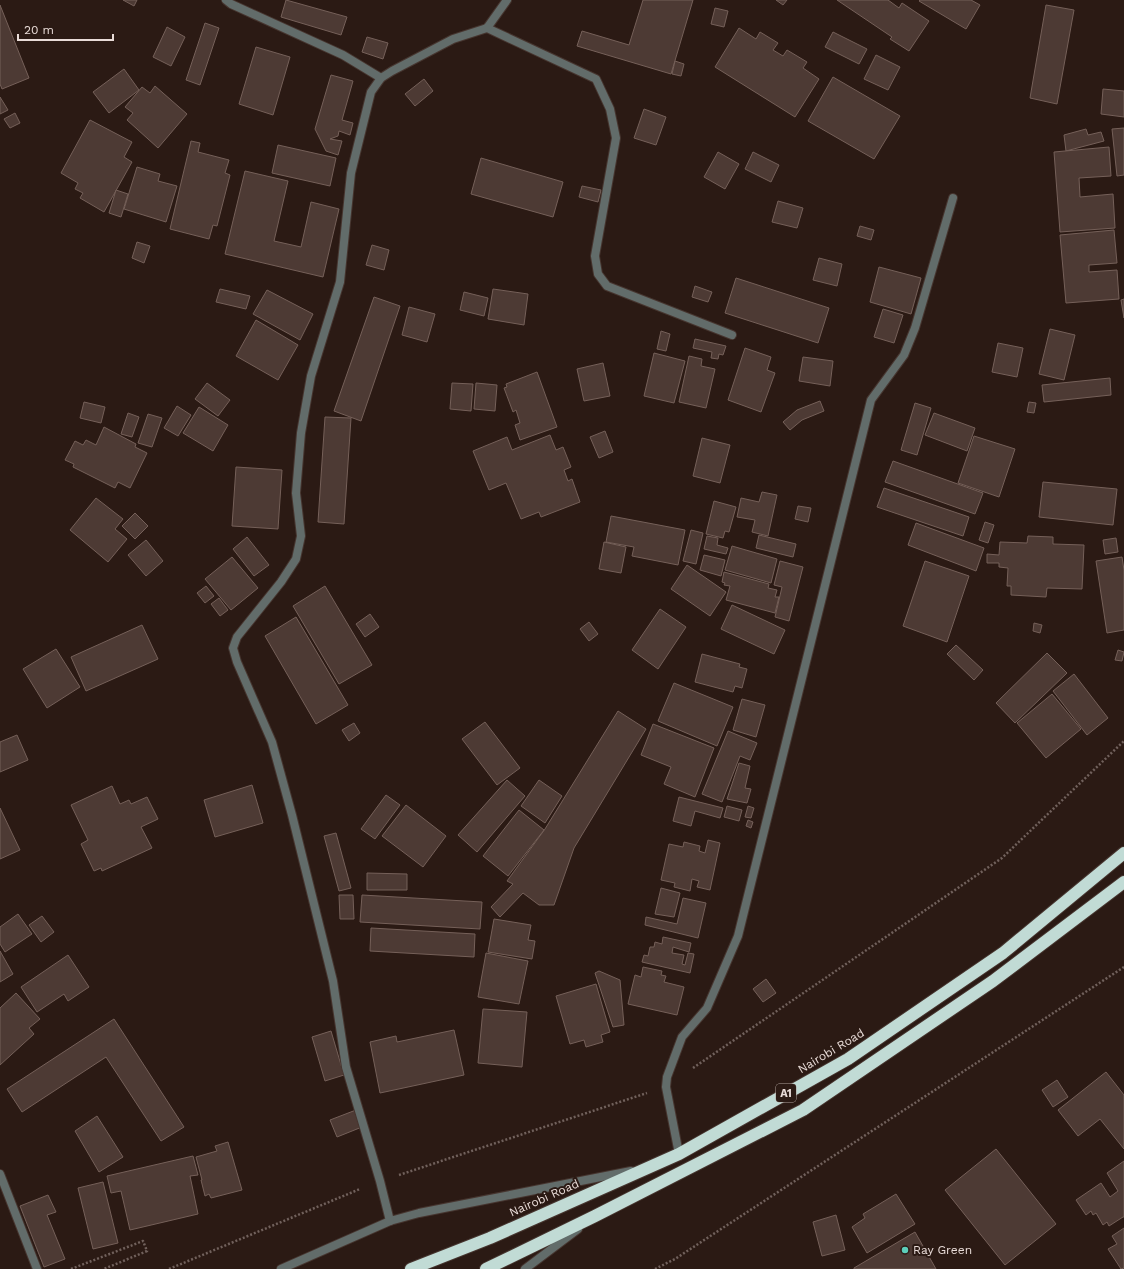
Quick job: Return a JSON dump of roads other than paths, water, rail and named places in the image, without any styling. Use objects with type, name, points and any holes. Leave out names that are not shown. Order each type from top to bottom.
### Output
[{"type":"highway","name":"Nairobi Road","points":[[411,1269],[490,1238],[679,1154],[848,1059],[1003,953],[1124,853]]},
{"type":"highway","name":"A1","points":[[486,1269],[595,1216],[803,1110],[993,981],[1124,882]]},
{"type":"street","points":[[226,0],[231,4],[343,55],[380,78]]},
{"type":"street","points":[[390,1221],[380,1181],[346,1067],[333,981],[292,815],[272,742],[237,662],[233,648],[237,637],[281,582],[296,559],[301,536],[296,493],[301,433],[309,383],[340,282],[351,173],[371,92],[380,78],[453,39],[487,28],[507,0]]},
{"type":"street","points":[[487,28],[596,79],[610,109],[616,138],[595,256],[598,274],[607,286],[732,336]]},
{"type":"street","points":[[679,1154],[666,1087],[667,1077],[682,1037],[706,1008],[738,936],[871,400],[904,355],[915,328],[953,198]]},
{"type":"street","points":[[281,1269],[390,1221],[420,1213],[646,1168]]},
{"type":"street","points":[[0,1174],[37,1269]]},
{"type":"street","points":[[525,1269],[595,1216]]},
{"type":"place","name":"Ray Green","points":[[905,1250]]}]
